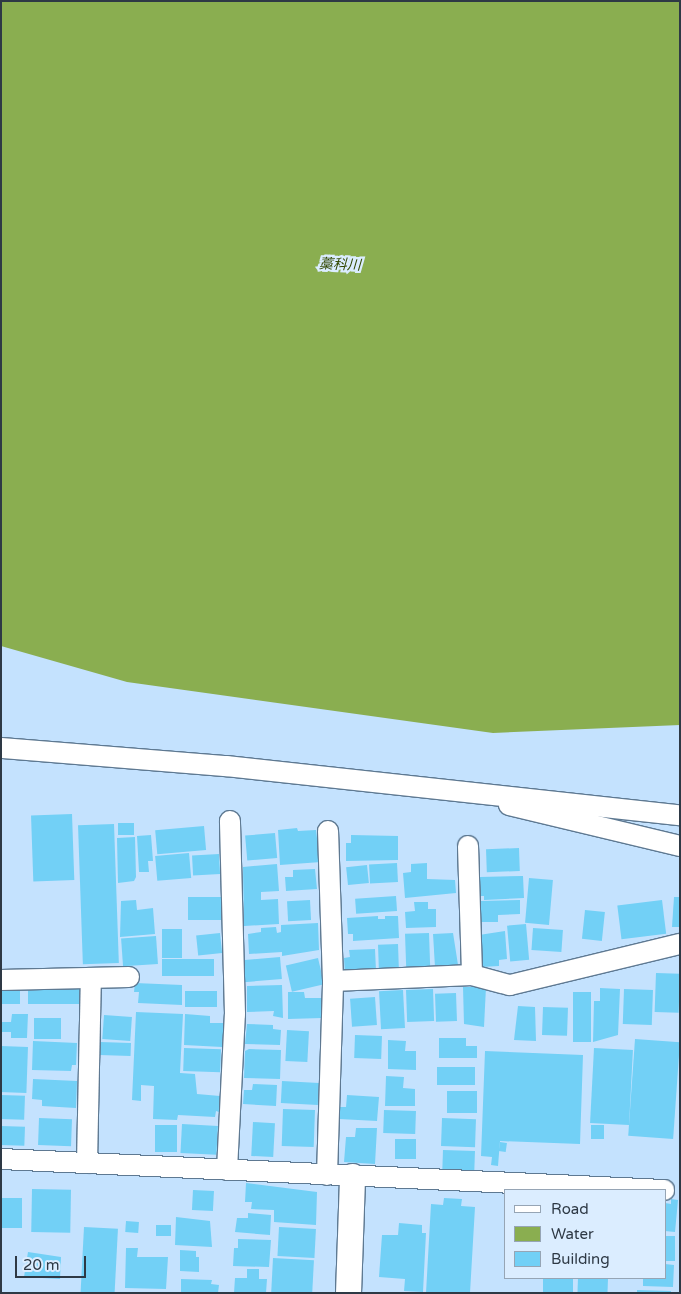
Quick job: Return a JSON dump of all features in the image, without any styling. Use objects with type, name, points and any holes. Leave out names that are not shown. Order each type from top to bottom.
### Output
[{"type":"street","points":[[1,748],[226,766],[680,815]]},
{"type":"street","points":[[464,791],[537,813],[680,846]]},
{"type":"street","points":[[227,1170],[235,1014],[230,821]]},
{"type":"street","points":[[328,831],[340,1176],[348,1293]]},
{"type":"street","points":[[468,846],[472,975]]},
{"type":"street","points":[[333,981],[472,975],[510,985],[680,944]]},
{"type":"street","points":[[1,980],[129,977]]},
{"type":"street","points":[[87,1163],[91,978]]},
{"type":"street","points":[[1,1159],[641,1189]]},
{"type":"street","points":[[666,1190],[680,1191]]},
{"type":"water","name":"藁科川","points":[[1,1],[680,1],[680,725],[493,733],[127,682],[1,646]]},
{"type":"building","points":[[72,814],[74,880],[33,881],[31,815]]},
{"type":"building","points":[[118,823],[134,823],[134,835],[118,835]]},
{"type":"building","points":[[114,824],[119,963],[83,964],[78,825]]},
{"type":"building","points":[[204,826],[206,850],[157,854],[155,830]]},
{"type":"building","points":[[297,828],[298,831],[316,830],[317,838],[320,838],[321,862],[280,865],[278,830]]},
{"type":"building","points":[[275,833],[277,858],[247,861],[245,836]]},
{"type":"building","points":[[151,835],[153,861],[148,861],[149,872],[139,872],[137,836]]},
{"type":"building","points":[[351,835],[398,836],[398,860],[346,861],[346,843],[351,843]]},
{"type":"building","points":[[135,837],[136,877],[134,881],[118,883],[117,838]]},
{"type":"building","points":[[519,848],[520,871],[487,872],[486,849]]},
{"type":"building","points":[[189,853],[191,878],[157,881],[155,856]]},
{"type":"building","points":[[219,854],[220,874],[193,875],[192,855]]},
{"type":"building","points":[[397,863],[398,882],[370,883],[369,864]]},
{"type":"building","points":[[427,863],[427,879],[455,880],[456,893],[405,898],[403,873],[411,872],[411,864]]},
{"type":"building","points":[[277,864],[279,891],[261,892],[261,900],[278,899],[279,924],[244,926],[243,867]]},
{"type":"building","points":[[367,865],[369,883],[348,885],[346,867]]},
{"type":"building","points":[[315,869],[317,889],[286,891],[285,877],[293,877],[293,870]]},
{"type":"building","points":[[523,876],[524,898],[484,900],[484,896],[480,896],[480,877]]},
{"type":"building","points":[[529,878],[553,880],[549,925],[525,923]]},
{"type":"building","points":[[396,896],[397,911],[356,914],[355,899]]},
{"type":"building","points":[[188,897],[221,897],[221,920],[188,920]]},
{"type":"building","points":[[674,897],[680,897],[680,927],[672,927]]},
{"type":"building","points":[[136,900],[137,910],[153,908],[155,934],[120,937],[121,901]]},
{"type":"building","points":[[310,900],[311,920],[288,921],[287,901]]},
{"type":"building","points":[[520,900],[520,914],[498,915],[498,922],[481,922],[481,901]]},
{"type":"building","points":[[662,900],[666,934],[621,939],[617,905]]},
{"type":"building","points":[[414,902],[428,902],[428,909],[436,909],[436,927],[406,928],[405,912],[415,911]]},
{"type":"building","points":[[585,910],[605,912],[602,941],[582,939]]},
{"type":"building","points":[[378,916],[378,919],[385,919],[385,916],[398,916],[399,938],[353,941],[353,934],[348,934],[347,918]]},
{"type":"building","points":[[318,923],[319,950],[282,956],[282,952],[249,954],[248,934],[261,932],[261,928],[276,927],[277,933],[281,932],[281,925]]},
{"type":"building","points":[[526,924],[529,960],[510,962],[507,926]]},
{"type":"building","points":[[533,928],[563,930],[561,952],[531,950]]},
{"type":"building","points":[[162,929],[182,929],[182,958],[162,958]]},
{"type":"building","points":[[505,931],[507,959],[499,960],[499,966],[481,967],[479,935]]},
{"type":"building","points":[[220,933],[222,953],[198,955],[196,936]]},
{"type":"building","points":[[429,933],[430,971],[406,972],[405,934]]},
{"type":"building","points":[[453,933],[458,965],[435,967],[433,934]]},
{"type":"building","points":[[156,936],[158,964],[123,966],[121,938]]},
{"type":"building","points":[[398,944],[399,968],[379,969],[378,945]]},
{"type":"building","points":[[375,949],[376,971],[345,974],[344,958],[350,957],[349,950]]},
{"type":"building","points":[[280,957],[282,979],[244,982],[242,960]]},
{"type":"building","points":[[318,958],[324,984],[292,992],[286,965]]},
{"type":"building","points":[[162,959],[214,959],[214,976],[162,976]]},
{"type":"building","points":[[656,973],[680,974],[679,1013],[655,1012]]},
{"type":"building","points":[[135,983],[182,985],[182,1005],[138,1003],[139,992],[134,992]]},
{"type":"building","points":[[1,984],[20,984],[20,1004],[1,1004]]},
{"type":"building","points":[[28,985],[81,985],[81,1004],[28,1004]]},
{"type":"building","points":[[282,985],[283,1018],[273,1016],[274,1011],[247,1012],[247,986]]},
{"type":"building","points":[[463,987],[486,987],[484,1027],[464,1024]]},
{"type":"building","points":[[600,988],[620,989],[618,1035],[593,1042],[594,1001],[600,1001]]},
{"type":"building","points":[[433,989],[434,1021],[407,1022],[406,990]]},
{"type":"building","points":[[624,989],[653,990],[652,1025],[623,1024]]},
{"type":"building","points":[[403,990],[405,1028],[381,1029],[379,991]]},
{"type":"building","points":[[185,991],[217,991],[217,1007],[185,1007]]},
{"type":"building","points":[[288,992],[304,992],[305,998],[322,998],[322,1018],[288,1019]]},
{"type":"building","points":[[573,992],[591,992],[591,1042],[573,1042]]},
{"type":"building","points":[[456,993],[457,1021],[436,1022],[435,994]]},
{"type":"building","points":[[375,997],[377,1025],[352,1027],[350,999]]},
{"type":"building","points":[[518,1006],[535,1007],[536,1041],[514,1040]]},
{"type":"building","points":[[543,1007],[568,1008],[567,1036],[542,1035]]},
{"type":"building","points":[[136,1012],[183,1014],[180,1073],[195,1074],[197,1094],[220,1096],[219,1112],[216,1111],[215,1117],[178,1115],[177,1120],[153,1119],[154,1086],[141,1085],[141,1101],[132,1100]]},
{"type":"building","points":[[12,1014],[28,1014],[27,1038],[11,1038],[11,1032],[1,1032],[1,1022],[11,1022]]},
{"type":"building","points":[[185,1014],[210,1016],[210,1023],[224,1023],[222,1047],[184,1045]]},
{"type":"building","points":[[104,1015],[132,1017],[130,1041],[102,1039]]},
{"type":"building","points":[[34,1018],[61,1018],[61,1039],[34,1039]]},
{"type":"building","points":[[247,1024],[273,1025],[273,1029],[281,1030],[280,1045],[245,1044]]},
{"type":"building","points":[[287,1030],[309,1031],[307,1062],[285,1061]]},
{"type":"building","points":[[355,1035],[382,1036],[381,1059],[354,1058]]},
{"type":"building","points":[[439,1038],[466,1038],[466,1046],[477,1046],[477,1058],[439,1058]]},
{"type":"building","points":[[635,1039],[680,1042],[673,1139],[628,1136]]},
{"type":"building","points":[[388,1040],[406,1041],[405,1051],[416,1051],[416,1070],[388,1069]]},
{"type":"building","points":[[33,1041],[77,1043],[76,1065],[72,1065],[71,1071],[32,1070]]},
{"type":"building","points":[[100,1042],[131,1043],[131,1056],[100,1055]]},
{"type":"building","points":[[1,1046],[28,1047],[26,1093],[1,1092]]},
{"type":"building","points":[[184,1048],[221,1049],[220,1072],[183,1071]]},
{"type":"building","points":[[594,1048],[633,1050],[629,1125],[590,1123]]},
{"type":"building","points":[[249,1049],[281,1050],[280,1079],[244,1078],[245,1051]]},
{"type":"building","points":[[485,1051],[583,1055],[580,1144],[500,1141],[498,1166],[491,1165],[492,1157],[481,1156]]},
{"type":"building","points":[[437,1067],[475,1067],[475,1085],[437,1085]]},
{"type":"building","points":[[386,1076],[404,1077],[403,1088],[415,1089],[415,1106],[385,1106]]},
{"type":"building","points":[[33,1079],[77,1081],[76,1108],[42,1106],[42,1100],[32,1099]]},
{"type":"building","points":[[282,1081],[319,1083],[318,1105],[281,1103]]},
{"type":"building","points":[[253,1084],[277,1085],[276,1106],[243,1104],[244,1090],[252,1090]]},
{"type":"building","points":[[447,1091],[477,1091],[477,1113],[447,1113]]},
{"type":"building","points":[[1,1095],[25,1096],[24,1120],[1,1119]]},
{"type":"building","points":[[347,1095],[379,1097],[377,1121],[339,1119],[340,1107],[346,1107]]},
{"type":"building","points":[[283,1109],[315,1110],[314,1147],[282,1146]]},
{"type":"building","points":[[384,1110],[416,1111],[415,1134],[383,1133]]},
{"type":"building","points":[[39,1118],[72,1119],[71,1146],[38,1145]]},
{"type":"building","points":[[442,1118],[476,1119],[475,1147],[441,1146]]},
{"type":"building","points":[[253,1122],[275,1123],[273,1157],[251,1156]]},
{"type":"building","points":[[182,1124],[218,1126],[216,1155],[180,1153]]},
{"type":"building","points":[[155,1125],[177,1125],[177,1152],[155,1152]]},
{"type":"building","points":[[591,1125],[604,1125],[604,1139],[591,1139]]},
{"type":"building","points":[[1,1126],[25,1127],[24,1146],[1,1145]]},
{"type":"building","points":[[356,1128],[377,1128],[375,1164],[344,1162],[346,1137],[355,1137]]},
{"type":"building","points":[[395,1139],[416,1139],[416,1159],[395,1159]]},
{"type":"building","points":[[500,1142],[507,1143],[506,1152],[499,1151]]},
{"type":"building","points":[[443,1150],[475,1151],[474,1171],[442,1170]]},
{"type":"building","points":[[246,1183],[317,1192],[316,1225],[274,1222],[274,1210],[251,1209],[252,1202],[245,1202]]},
{"type":"building","points":[[32,1189],[71,1190],[70,1233],[31,1232]]},
{"type":"building","points":[[193,1190],[214,1191],[213,1211],[192,1210]]},
{"type":"building","points":[[1,1198],[22,1198],[22,1228],[1,1228]]},
{"type":"building","points":[[444,1198],[462,1199],[461,1206],[475,1207],[470,1293],[426,1293],[431,1204],[443,1205]]},
{"type":"building","points":[[671,1199],[678,1200],[675,1232],[666,1231],[666,1203],[671,1204]]},
{"type":"building","points":[[248,1213],[271,1215],[270,1235],[235,1232],[237,1218],[248,1218]]},
{"type":"building","points":[[176,1217],[210,1221],[212,1247],[175,1245]]},
{"type":"building","points":[[126,1221],[139,1222],[138,1233],[125,1232]]},
{"type":"building","points":[[399,1223],[422,1225],[422,1233],[426,1233],[423,1292],[404,1291],[405,1279],[379,1277],[382,1235],[398,1235]]},
{"type":"building","points":[[156,1225],[171,1225],[171,1236],[156,1236]]},
{"type":"building","points":[[84,1227],[118,1229],[115,1293],[81,1292]]},
{"type":"building","points":[[279,1227],[316,1229],[314,1258],[277,1256]]},
{"type":"building","points":[[666,1236],[675,1236],[675,1261],[666,1261]]},
{"type":"building","points":[[238,1239],[271,1240],[269,1267],[233,1266],[234,1248],[238,1248]]},
{"type":"building","points":[[126,1248],[138,1248],[137,1257],[168,1257],[166,1289],[125,1288]]},
{"type":"building","points":[[180,1250],[196,1251],[196,1257],[199,1257],[199,1272],[180,1271]]},
{"type":"building","points":[[28,1252],[61,1257],[60,1279],[24,1277]]},
{"type":"building","points":[[273,1258],[314,1260],[312,1293],[271,1293]]},
{"type":"building","points":[[666,1264],[674,1265],[673,1287],[643,1286],[643,1279],[666,1279]]},
{"type":"building","points":[[247,1269],[259,1269],[259,1279],[267,1279],[266,1293],[234,1293],[235,1278],[247,1278]]},
{"type":"building","points":[[181,1279],[212,1280],[211,1284],[219,1285],[218,1293],[181,1293]]},
{"type":"building","points":[[543,1279],[573,1279],[573,1293],[543,1293]]},
{"type":"building","points":[[578,1279],[607,1279],[607,1293],[577,1293]]},
{"type":"building","points":[[637,1290],[671,1291],[671,1293],[637,1293]]}]
